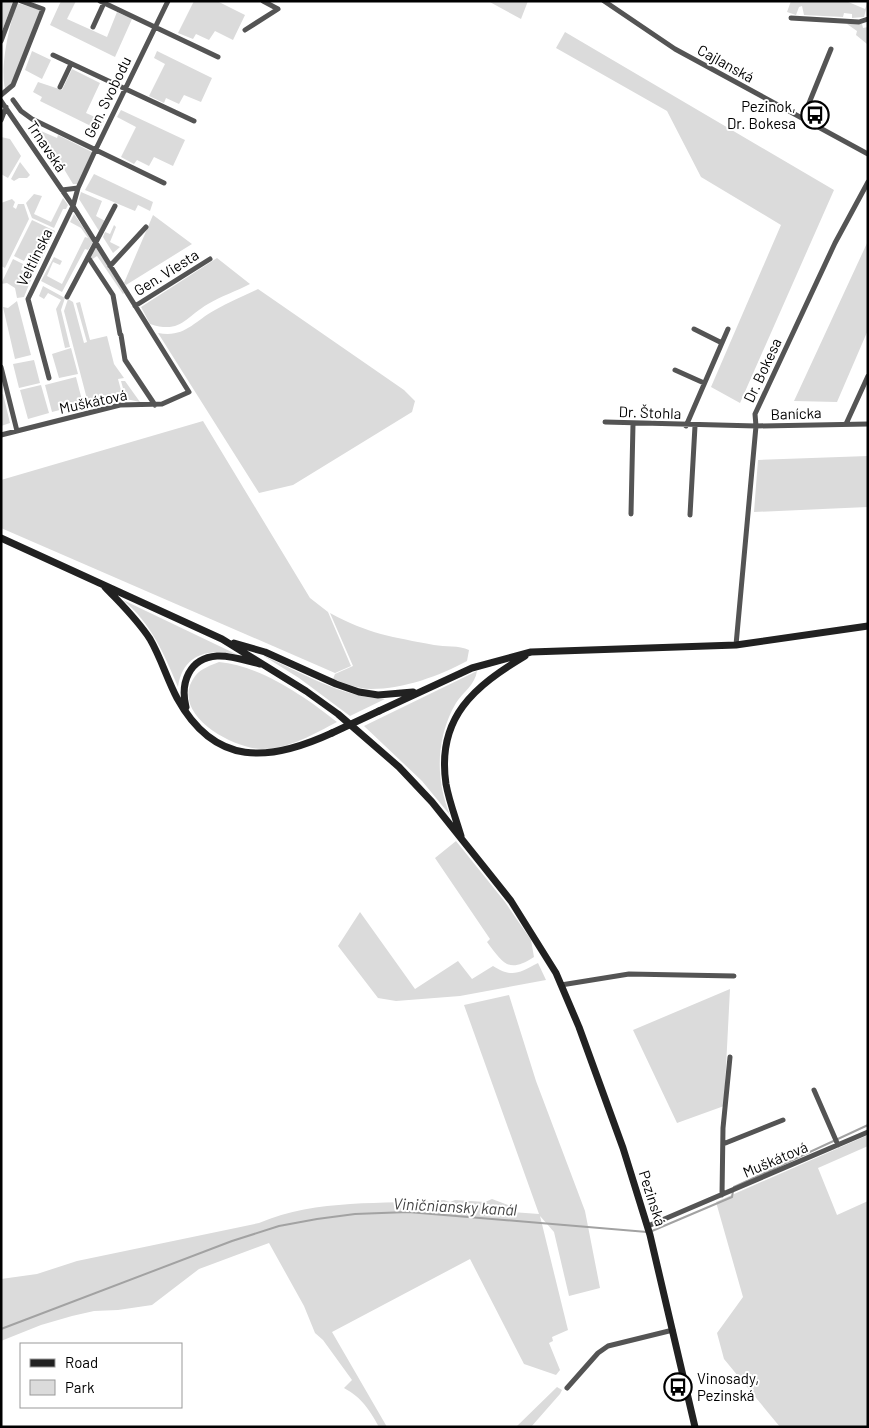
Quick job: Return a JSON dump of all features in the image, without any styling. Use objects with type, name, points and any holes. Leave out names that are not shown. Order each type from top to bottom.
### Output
[{"type":"main road","points":[[1,538],[222,639],[265,652],[336,684],[359,692],[378,695],[418,692]]},
{"type":"main road","points":[[101,584],[137,621],[148,636],[178,699],[202,731],[217,742],[250,754],[286,752],[332,733],[472,668],[531,652],[736,645],[868,626]]},
{"type":"main road","name":"Pezinská","points":[[222,639],[268,666],[338,714],[387,756],[418,786],[511,901],[562,985],[616,1131],[649,1230],[695,1426]]},
{"type":"main road","points":[[463,841],[446,783],[446,750],[451,728],[464,703],[478,687],[531,652]]},
{"type":"main road","points":[[190,717],[184,698],[184,682],[190,670],[202,661],[218,656],[268,666]]},
{"type":"street","points":[[1,41],[3,31],[16,1]]},
{"type":"street","points":[[1,95],[13,85],[43,9],[21,1]]},
{"type":"street","name":"Gen. Svobodu","points":[[73,206],[78,188],[95,151],[168,1]]},
{"type":"street","points":[[245,30],[278,8],[263,1]]},
{"type":"street","name":"Cajlanská","points":[[604,1],[675,49],[867,153]]},
{"type":"street","points":[[92,27],[102,2],[218,57]]},
{"type":"street","points":[[791,18],[859,22],[868,19]]},
{"type":"street","points":[[805,113],[831,48]]},
{"type":"street","points":[[53,55],[194,121]]},
{"type":"street","points":[[60,87],[71,64]]},
{"type":"street","name":"Trnavská","points":[[1,100],[73,206],[189,392]]},
{"type":"street","points":[[13,100],[21,111],[32,120],[164,183]]},
{"type":"street","points":[[2,119],[6,107]]},
{"type":"street","name":"Dr. Bokesa","points":[[736,645],[756,426],[755,414],[835,244],[868,182]]},
{"type":"street","points":[[62,190],[78,188]]},
{"type":"street","name":"Veltlínska","points":[[49,378],[28,299],[73,206]]},
{"type":"street","points":[[67,297],[115,206]]},
{"type":"street","points":[[110,266],[146,227]]},
{"type":"street","points":[[88,258],[113,295],[125,360],[156,405]]},
{"type":"street","name":"Gen. Viesta","points":[[135,306],[210,259]]},
{"type":"street","points":[[694,329],[722,343]]},
{"type":"street","points":[[686,426],[728,329]]},
{"type":"street","points":[[1,367],[18,431]]},
{"type":"street","points":[[675,370],[704,383]]},
{"type":"street","points":[[846,424],[868,376]]},
{"type":"street","name":"Muškátová","points":[[1,436],[120,405],[156,405],[189,392]]},
{"type":"street","name":"Dr. Štohla","points":[[605,422],[695,426]]},
{"type":"street","points":[[630,514],[633,424]]},
{"type":"street","name":"Banícka","points":[[695,426],[868,424]]},
{"type":"street","points":[[690,515],[695,426]]},
{"type":"street","points":[[562,985],[629,974],[734,976]]},
{"type":"street","name":"Muškátová","points":[[722,1195],[723,1144],[730,1057]]},
{"type":"street","points":[[814,1090],[838,1145]]},
{"type":"street","points":[[723,1144],[783,1120]]},
{"type":"street","name":"Muškátová","points":[[649,1230],[722,1195],[868,1132]]},
{"type":"street","points":[[567,1388],[598,1353],[608,1346],[673,1330]]},
{"type":"street","name":"Pezinská","points":[[695,1426],[702,1426]]},
{"type":"green space","points":[[1,1],[13,1],[1,34]]},
{"type":"green space","points":[[61,1],[76,1],[67,19],[107,37],[117,12],[132,19],[115,57],[50,25]]},
{"type":"green space","points":[[194,1],[217,1],[245,15],[233,40],[215,31],[209,40],[196,34],[193,39],[178,33]]},
{"type":"green space","points":[[488,1],[528,1],[521,19]]},
{"type":"green space","points":[[791,1],[846,1],[865,9],[868,2],[864,17],[852,18],[852,14],[844,13],[843,17],[804,15],[802,6],[799,7],[796,15],[787,12]]},
{"type":"green space","points":[[17,3],[41,10],[12,84],[5,89],[6,46]]},
{"type":"green space","points":[[847,24],[862,24],[863,28],[868,27],[867,44],[856,35],[857,31]]},
{"type":"green space","points":[[565,32],[834,190],[740,403],[711,387],[781,225],[701,177],[667,111],[556,48]]},
{"type":"green space","points":[[32,51],[51,60],[42,79],[25,70]]},
{"type":"green space","points":[[157,51],[212,78],[201,102],[184,95],[179,104],[166,98],[164,103],[149,96],[165,64],[154,58]]},
{"type":"green space","points":[[72,69],[100,83],[86,113],[104,121],[99,130],[40,101],[42,97],[33,92],[38,82],[62,90]]},
{"type":"green space","points":[[121,110],[185,140],[173,166],[154,157],[149,166],[137,160],[134,164],[121,157],[136,127],[117,117]]},
{"type":"green space","points":[[41,131],[57,138],[58,135],[92,152],[78,184],[73,184]]},
{"type":"green space","points":[[1,137],[10,139],[21,156],[8,178],[1,174]]},
{"type":"green space","points":[[20,162],[30,175],[27,178],[19,178],[14,181],[11,179]]},
{"type":"green space","points":[[94,174],[153,202],[150,211],[138,205],[135,211],[85,190]]},
{"type":"green space","points":[[81,192],[102,201],[96,216],[105,221],[99,231],[79,199]]},
{"type":"green space","points":[[34,194],[42,196],[34,214],[51,222],[63,198],[68,205],[66,209],[63,209],[54,228],[32,218],[26,203]]},
{"type":"green space","points":[[12,199],[15,202],[13,207],[16,209],[18,204],[24,204],[29,219],[5,268],[1,266],[1,203]]},
{"type":"green space","points":[[74,214],[93,242],[88,250],[85,249],[62,292],[41,281],[54,257],[62,261],[60,265],[53,262],[47,276],[62,284],[85,237],[88,238],[81,228],[70,222]]},
{"type":"green space","points":[[153,215],[192,244],[126,285],[124,283]]},
{"type":"green space","points":[[32,220],[55,231],[38,267],[28,262],[31,255],[28,253],[24,261],[14,256]]},
{"type":"green space","points":[[114,225],[116,227],[110,242],[120,247],[113,253],[103,237],[105,232],[110,234]]},
{"type":"green space","points":[[868,241],[868,330],[837,402],[794,401]]},
{"type":"green space","points":[[96,246],[123,294],[97,256],[91,260],[89,258]]},
{"type":"green space","points":[[217,258],[250,284],[213,301],[176,326],[160,327],[150,324],[141,307]]},
{"type":"green space","points":[[13,259],[23,264],[21,270],[24,271],[26,265],[35,270],[24,297],[17,298],[15,288],[7,283],[1,284]]},
{"type":"green space","points":[[43,286],[65,298],[61,310],[70,347],[65,348],[56,309],[61,300],[48,293],[44,299],[39,296]]},
{"type":"green space","points":[[258,289],[404,390],[415,401],[412,412],[293,485],[259,493],[158,333],[167,334],[182,331],[215,310]]},
{"type":"green space","points":[[68,299],[73,302],[84,343],[87,342],[76,303],[80,302],[90,340],[107,336],[114,364],[124,378],[118,379],[122,394],[88,403],[64,311]]},
{"type":"green space","points":[[17,301],[31,355],[15,359],[3,307],[8,308]]},
{"type":"green space","points":[[71,348],[78,374],[59,378],[52,354]]},
{"type":"green space","points":[[34,360],[40,383],[19,388],[13,364]]},
{"type":"green space","points":[[76,377],[83,404],[52,412],[45,385]]},
{"type":"green space","points":[[121,381],[125,381],[140,402],[126,399]]},
{"type":"green space","points":[[41,385],[49,413],[28,419],[20,390]]},
{"type":"green space","points":[[3,394],[10,423],[1,426],[1,395]]},
{"type":"green space","points":[[203,421],[310,598],[328,612],[351,666],[335,673],[1,528],[1,480]]},
{"type":"green space","points":[[868,456],[868,507],[754,512],[758,460]]},
{"type":"green space","points":[[123,600],[238,655],[218,652],[199,656],[186,667],[178,687],[156,640],[133,609]]},
{"type":"green space","points":[[330,613],[357,626],[381,634],[434,645],[465,648],[469,650],[467,661],[445,672],[396,687],[366,689],[333,679],[335,674],[353,666]]},
{"type":"green space","points":[[262,655],[337,689],[353,694],[385,699],[350,716],[299,678]]},
{"type":"green space","points":[[219,662],[234,664],[266,676],[311,702],[337,722],[292,744],[262,749],[235,743],[206,726],[196,715],[189,702],[189,689],[196,675],[206,667]]},
{"type":"green space","points":[[477,671],[474,680],[456,703],[449,716],[441,744],[440,773],[445,801],[450,815],[422,781],[364,726]]},
{"type":"green space","points":[[456,841],[505,902],[531,940],[534,957],[518,965],[507,964],[497,956],[487,942],[490,939],[435,858]]},
{"type":"green space","points":[[360,912],[415,989],[458,961],[472,979],[493,966],[505,972],[516,973],[538,963],[546,980],[460,996],[396,1001],[378,998],[338,946]]},
{"type":"green space","points":[[730,989],[724,1106],[677,1123],[633,1030]]},
{"type":"green space","points":[[509,995],[536,1081],[585,1211],[600,1288],[569,1296],[554,1232],[540,1216],[568,1330],[552,1337],[553,1341],[549,1343],[560,1370],[556,1375],[524,1364],[470,1259],[332,1332],[387,1427],[379,1427],[372,1415],[356,1396],[344,1388],[352,1380],[323,1340],[315,1333],[304,1306],[269,1243],[199,1269],[152,1305],[94,1311],[72,1316],[41,1325],[1,1341],[1,1279],[37,1274],[77,1261],[259,1223],[281,1215],[327,1206],[444,1200],[450,1202],[455,1200],[485,1202],[492,1199],[508,1205],[512,1212],[539,1214],[464,1005]]},
{"type":"green space","points":[[868,1135],[868,1146],[818,1168],[837,1215],[868,1201],[868,1427],[780,1427],[724,1359],[717,1333],[743,1297],[716,1202]]},
{"type":"green space","points":[[557,1387],[562,1390],[560,1394],[531,1427],[516,1427]]},
{"type":"waterway","name":"Viničniansky kanál","points":[[734,1187],[868,1125]]},
{"type":"waterway","name":"Viničniansky kanál","points":[[652,1231],[732,1197],[733,1191]]},
{"type":"waterway","name":"Viničniansky kanál","points":[[1,1329],[232,1241],[279,1226],[317,1219],[355,1214],[408,1212],[647,1232]]},
{"type":"place","name":"Pezinok, Dr. Bokesa","points":[[815,115]]},
{"type":"place","name":"Vinosady, Pezinská","points":[[678,1387]]}]
